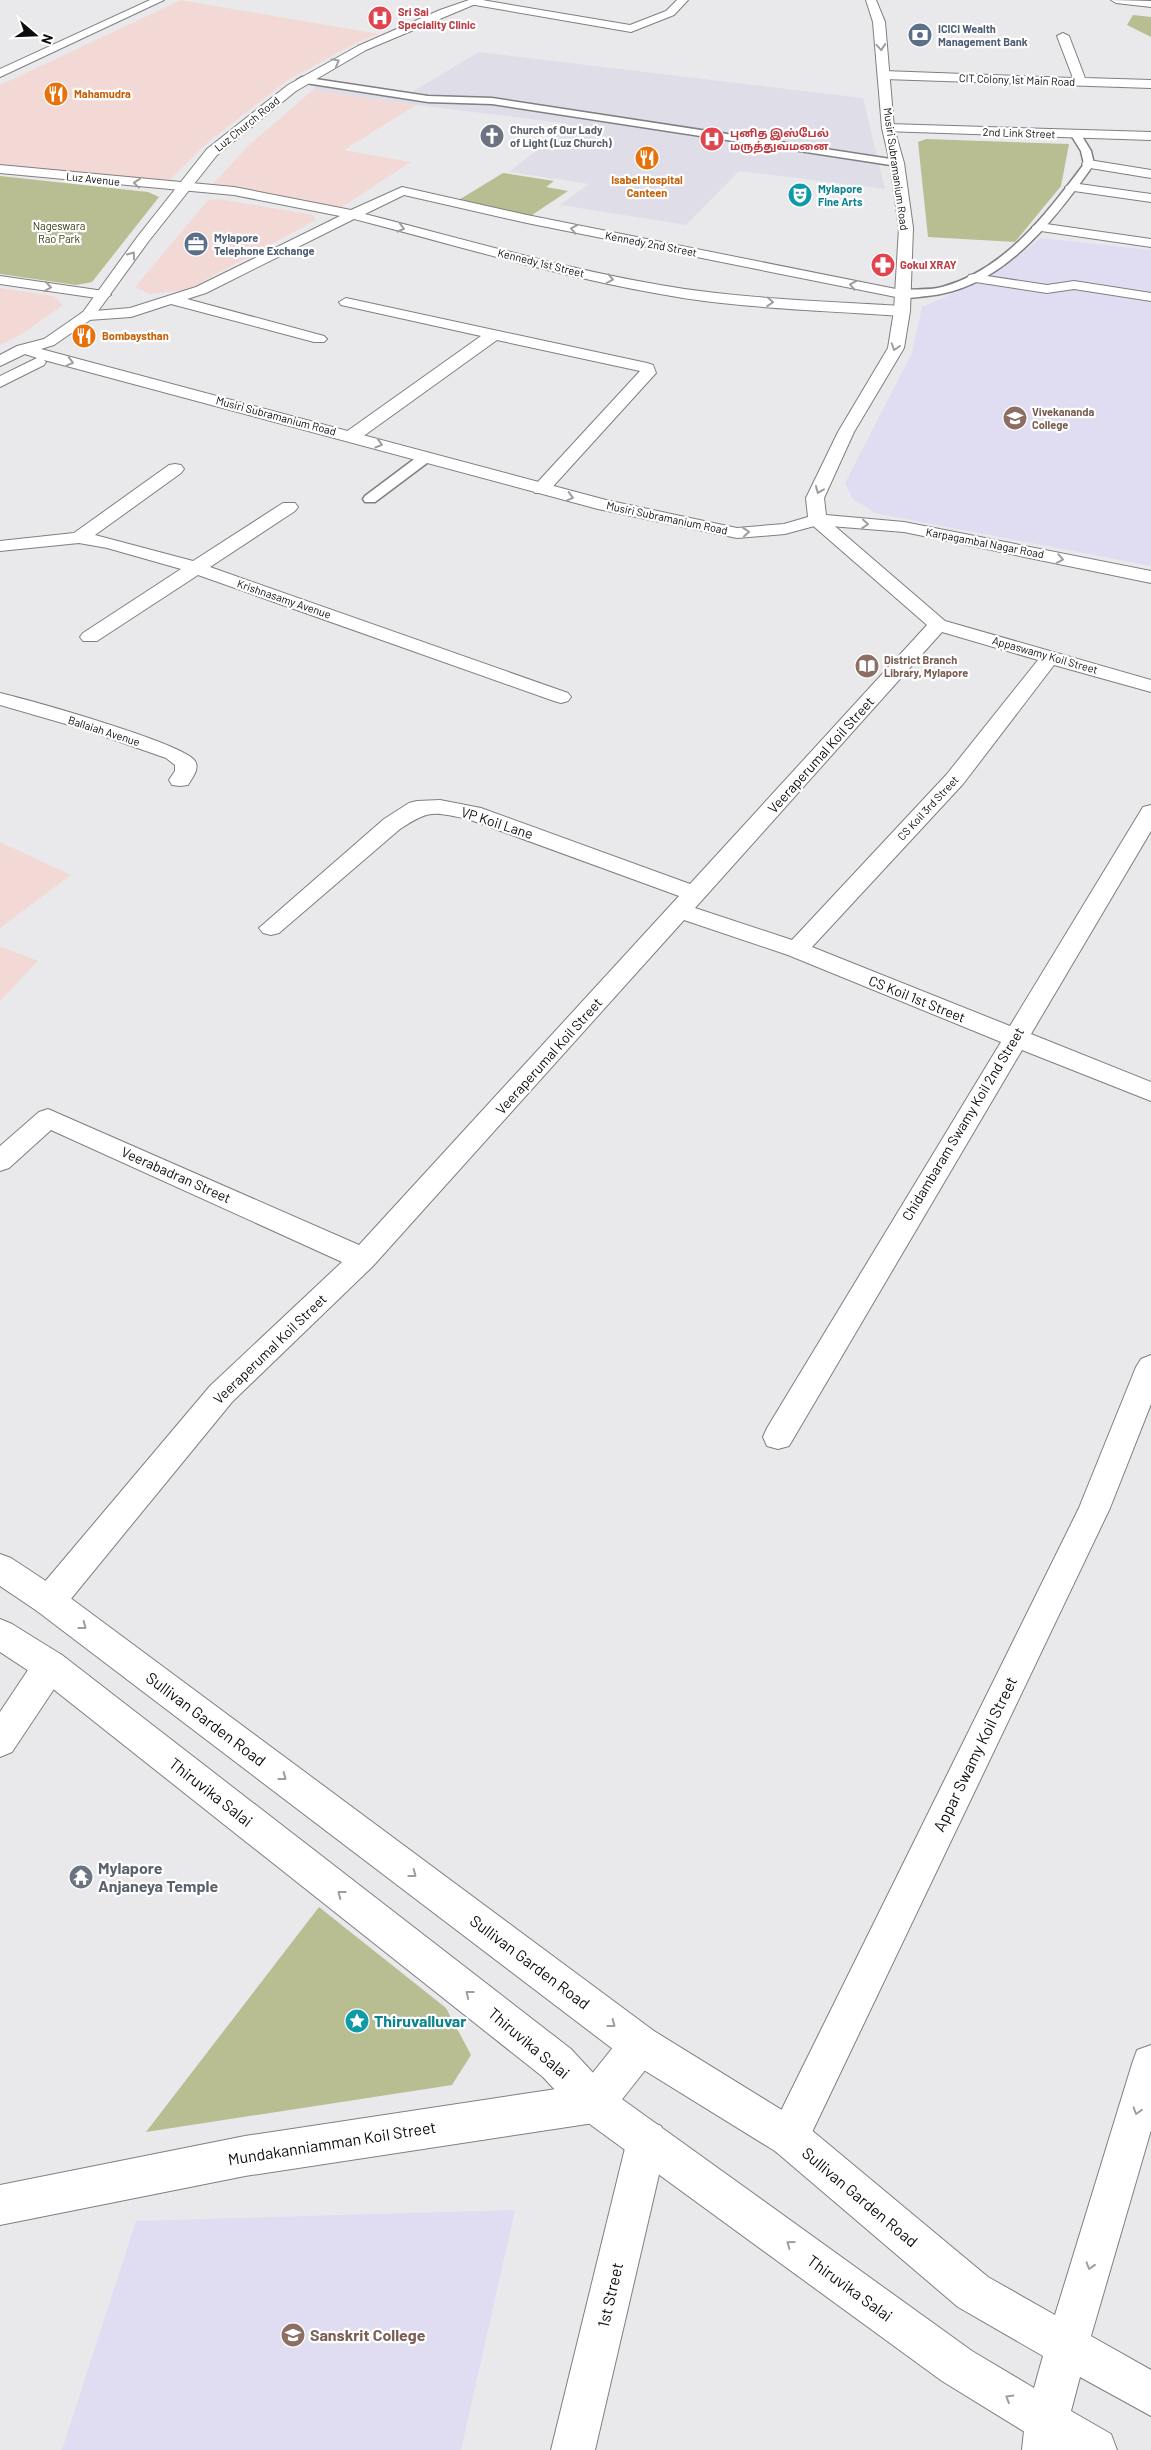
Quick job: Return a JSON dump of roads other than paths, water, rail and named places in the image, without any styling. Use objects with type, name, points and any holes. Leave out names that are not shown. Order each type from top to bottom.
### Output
[{"type":"street","points":[[0,74],[159,0]]},
{"type":"street","points":[[478,1],[631,29],[670,13],[683,0]]},
{"type":"street","name":"Musiri Subramanium Road","points":[[0,361],[23,349],[49,349],[426,458],[541,489],[604,505],[736,533],[785,529],[817,520],[815,498],[846,432],[896,348],[902,312],[901,294],[906,228],[896,163],[888,128],[879,22],[871,0]]},
{"type":"street","points":[[1118,0],[1151,4]]},
{"type":"street","name":"Luz Church Road","points":[[0,382],[49,349],[88,315],[104,296],[143,239],[186,188],[212,152],[302,80],[362,48],[444,12],[478,1]]},
{"type":"street","points":[[1063,36],[1081,82]]},
{"type":"street","name":"CIT Colony 1st Main Road","points":[[884,75],[1151,84]]},
{"type":"street","name":"2nd Link Street","points":[[888,128],[1076,135],[1111,144],[1151,136]]},
{"type":"street","points":[[1111,144],[1118,162],[1145,173]]},
{"type":"street","points":[[1089,164],[1145,173]]},
{"type":"street","name":"Luz Avenue","points":[[0,169],[186,188]]},
{"type":"street","points":[[1072,187],[1151,198]]},
{"type":"street","name":"Kennedy 1st Street","points":[[186,188],[234,191],[354,216],[598,277],[661,290],[744,300],[902,312]]},
{"type":"street","name":"Kennedy 2nd Street","points":[[354,216],[402,191],[536,221],[901,294]]},
{"type":"street","points":[[88,315],[131,312],[201,290],[232,273],[354,216]]},
{"type":"street","points":[[1039,227],[1151,243]]},
{"type":"street","points":[[974,278],[1047,289],[1074,286],[1151,297]]},
{"type":"street","points":[[0,280],[104,296]]},
{"type":"street","points":[[173,300],[319,339]]},
{"type":"street","points":[[346,302],[493,336],[644,366],[649,371],[541,489]]},
{"type":"street","points":[[352,436],[493,336]]},
{"type":"street","points":[[79,538],[175,469]]},
{"type":"street","points":[[90,637],[289,507]]},
{"type":"street","points":[[817,520],[938,625]]},
{"type":"street","name":"Karpagambal Nagar Road","points":[[817,520],[904,527],[1151,577]]},
{"type":"street","name":"Krishnasamy Avenue","points":[[0,546],[79,538],[109,542],[196,568],[561,697]]},
{"type":"street","name":"Appaswamy Koil Street","points":[[938,625],[1151,686]]},
{"type":"street","name":"Veeraperumal Koil Street","points":[[49,1602],[221,1394],[363,1259],[938,625]]},
{"type":"street","name":"CS Koil 3rd Street","points":[[796,950],[955,779],[1050,657]]},
{"type":"street","name":"Ballaiah Avenue","points":[[0,699],[90,725],[173,754],[186,763],[186,771],[180,780]]},
{"type":"street","name":"VP Koil Lane","points":[[271,928],[392,824],[417,808],[440,807],[474,813],[688,902]]},
{"type":"street","name":"Chidambaram Swamy Koil 2nd Street","points":[[778,1437],[1151,812]]},
{"type":"street","name":"CS Koil 1st Street","points":[[688,902],[796,950],[1014,1039],[1151,1092]]},
{"type":"street","name":"Veerabadran Street","points":[[0,1161],[48,1118],[363,1259]]},
{"type":"street","name":"Appar Swamy Koil Street","points":[[789,2137],[1094,1508],[1151,1367]]},
{"type":"street","name":"Sullivan Garden Road","points":[[0,1568],[49,1602],[640,2045],[789,2137],[973,2292],[1067,2344],[1151,2394]]},
{"type":"street","name":"Thiruvika Salai","points":[[0,1634],[50,1666],[557,2063],[594,2103],[957,2366],[1045,2436],[1095,2450]]},
{"type":"street","points":[[0,1741],[50,1666]]},
{"type":"street","points":[[594,2103],[640,2045]]},
{"type":"street","points":[[1045,2436],[1067,2344],[1151,2064]]},
{"type":"street","name":"Mundakanniamman Koil Street","points":[[0,2205],[246,2156],[594,2103]]},
{"type":"street","name":"1st Street","points":[[573,2450],[647,2140]]},
{"type":"lane","points":[[302,80],[428,99],[492,102],[896,163]]},
{"type":"lane","points":[[901,294],[945,289],[974,278],[1005,259],[1058,207],[1089,164],[1086,151],[1076,135]]},
{"type":"lane","points":[[370,499],[426,458]]},
{"type":"place","name":"Sri Sai Speciality Clinic","points":[[380,18]]},
{"type":"place","name":"ICICI Wealth Management Bank","points":[[920,35]]},
{"type":"place","name":"Mahamudra","points":[[56,94]]},
{"type":"place","name":"Church of Our Lady of Light (Luz Church)","points":[[492,136]]},
{"type":"place","name":"புனித இஸ்பேல் மருத்துவமனை","points":[[712,139]]},
{"type":"place","name":"Isabel Hospital Canteen","points":[[647,158]]},
{"type":"place","name":"Mylapore Fine Arts","points":[[800,195]]},
{"type":"place","name":"Mylapore Telephone Exchange","points":[[196,244]]},
{"type":"place","name":"Gokul XRAY","points":[[883,265]]},
{"type":"place","name":"Bombaysthan","points":[[84,336]]},
{"type":"place","name":"Vivekananda College","points":[[1015,418]]},
{"type":"place","name":"District Branch Library, Mylapore","points":[[867,666]]},
{"type":"place","name":"Mylapore Anjaneya Temple","points":[[81,1877]]},
{"type":"place","name":"Thiruvalluvar","points":[[357,2021]]},
{"type":"place","name":"Sanskrit College","points":[[293,2335]]},
{"type":"park label","name":"Nageswara Rao Park","points":[[59,232]]}]
